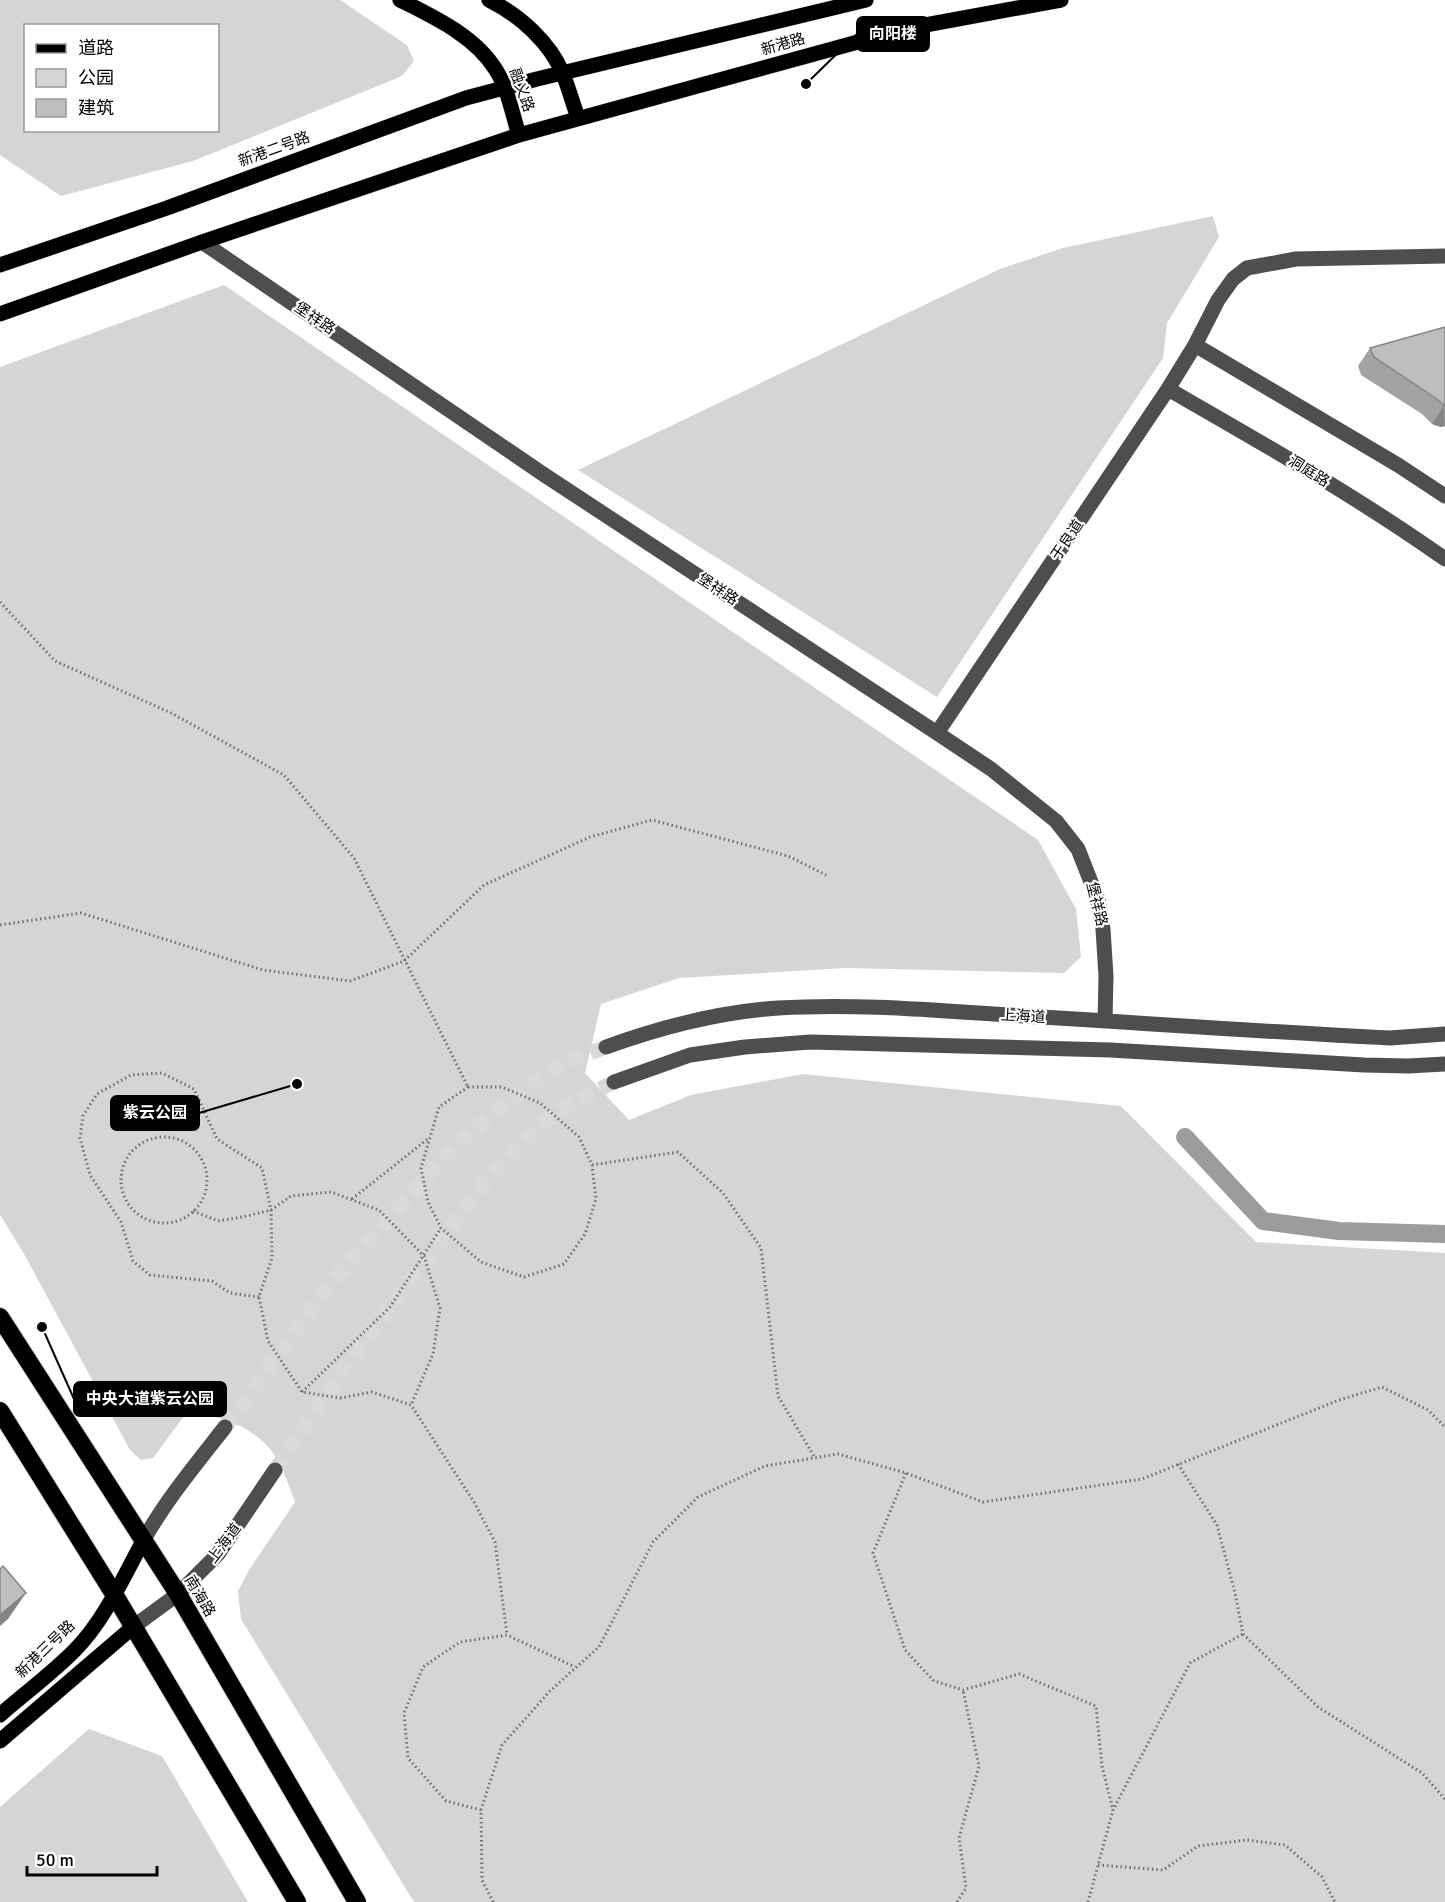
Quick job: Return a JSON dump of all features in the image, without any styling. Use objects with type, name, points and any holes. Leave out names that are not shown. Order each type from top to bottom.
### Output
[{"type":"highway","name":"南海路","points":[[0,1317],[178,1593],[357,1902]]},
{"type":"highway","points":[[0,1411],[114,1594],[297,1902]]},
{"type":"main road","name":"融义路","points":[[400,0],[470,41],[487,57],[497,70],[505,87],[519,135]]},
{"type":"main road","points":[[489,0],[517,18],[544,44],[562,73],[578,118]]},
{"type":"main road","name":"新港路","points":[[562,73],[866,0]]},
{"type":"main road","name":"新港路","points":[[519,135],[909,28],[1061,0]]},
{"type":"main road","name":"新港二号路","points":[[0,265],[167,208],[436,108],[562,73]]},
{"type":"main road","points":[[0,314],[202,242],[519,135]]},
{"type":"main road","name":"新港三号路","points":[[0,1715],[74,1651],[114,1594],[143,1542]]},
{"type":"main road","points":[[0,1742],[133,1627]]},
{"type":"street","name":"堡祥路","points":[[202,242],[543,474],[938,733],[991,769],[1056,821],[1078,849],[1098,900],[1103,929],[1106,976],[1105,1021]]},
{"type":"street","name":"于良道","points":[[938,733],[1168,389],[1195,345],[1218,300],[1233,279],[1247,268],[1296,259],[1445,256]]},
{"type":"street","points":[[1195,345],[1398,465],[1445,496]]},
{"type":"street","name":"洞庭路","points":[[1168,389],[1292,460],[1413,536],[1445,559]]},
{"type":"street","name":"上海道","points":[[606,1047],[662,1028],[731,1014],[777,1008],[898,1009],[1380,1037],[1445,1034]]},
{"type":"street","name":"上海道","points":[[614,1082],[690,1055],[745,1047],[810,1042],[1110,1050],[1364,1065],[1445,1064]]},
{"type":"street","points":[[143,1542],[171,1496],[225,1426]]},
{"type":"street","name":"上海道","points":[[133,1627],[178,1593],[218,1554],[275,1470]]},
{"type":"path","points":[[0,602],[55,662],[171,713],[284,775],[354,858],[468,1087]]},
{"type":"path","points":[[0,925],[81,913],[263,970],[350,981],[404,961],[484,885],[590,837],[652,820],[788,856],[828,876]]},
{"type":"path","points":[[259,1297],[230,1293],[212,1281],[150,1275],[133,1261],[121,1222],[90,1175],[80,1138],[83,1116],[97,1094],[131,1075],[162,1072],[194,1089],[217,1139],[262,1168],[270,1210],[272,1258],[259,1297],[268,1341],[302,1392],[340,1398],[372,1392],[411,1405],[474,1502],[495,1542],[507,1635]]},
{"type":"path","points":[[502,1086],[540,1103],[579,1137],[592,1165],[596,1199],[585,1234],[564,1264],[524,1277],[480,1262],[441,1228],[428,1202],[421,1168],[439,1107],[468,1087],[502,1086]]},
{"type":"path","points":[[168,1137],[182,1141],[193,1149],[202,1160],[206,1173],[206,1187],[202,1200],[193,1211],[182,1219],[168,1223],[153,1222],[140,1216],[130,1206],[123,1193],[121,1179],[124,1165],[131,1152],[142,1143],[155,1138],[168,1137]]},
{"type":"path","points":[[352,1199],[430,1137]]},
{"type":"path","points":[[592,1165],[678,1152],[723,1193],[761,1248],[778,1396],[815,1458]]},
{"type":"path","points":[[193,1211],[218,1221],[270,1210],[291,1196],[331,1192],[379,1210],[424,1256],[440,1308],[433,1354],[411,1405]]},
{"type":"path","points":[[302,1392],[390,1307],[441,1228]]},
{"type":"path","points":[[493,1902],[482,1880],[481,1810],[502,1745],[550,1691],[599,1647],[653,1542],[698,1497],[765,1466],[838,1454],[906,1473],[983,1502],[1142,1479],[1339,1400],[1382,1387],[1428,1410],[1445,1427]]},
{"type":"path","points":[[1178,1464],[1217,1525],[1243,1634],[1318,1707],[1422,1773],[1445,1799]]},
{"type":"path","points":[[906,1473],[873,1553],[905,1650],[934,1681],[963,1690],[1019,1674],[1096,1706],[1102,1766],[1113,1810]]},
{"type":"path","points":[[1088,1902],[1113,1810],[1190,1663],[1243,1634]]},
{"type":"path","points":[[481,1810],[446,1800],[408,1758],[404,1713],[423,1666],[460,1642],[507,1635],[576,1668]]},
{"type":"path","points":[[957,1902],[966,1888],[959,1838],[979,1766],[963,1690]]},
{"type":"path","points":[[1098,1865],[1163,1870],[1198,1846],[1247,1840],[1286,1845],[1322,1877],[1335,1902]]},
{"type":"green space","points":[[0,0],[340,0],[407,45],[414,61],[402,76],[193,161],[61,196],[0,155]]},
{"type":"green space","points":[[1213,216],[1219,237],[1167,323],[1163,358],[937,697],[578,470],[1000,269],[1063,248]]},
{"type":"green space","points":[[224,285],[1038,840],[1076,909],[1081,957],[1064,973],[846,968],[679,978],[601,1004],[585,1073],[629,1120],[691,1095],[803,1074],[1121,1106],[1256,1242],[1445,1253],[1445,1902],[414,1902],[241,1619],[238,1591],[249,1570],[295,1502],[278,1460],[257,1436],[236,1424],[212,1416],[187,1412],[153,1458],[141,1460],[130,1450],[23,1252],[0,1215],[0,367]]},
{"type":"green space","points":[[89,1729],[162,1756],[248,1902],[0,1902],[0,1807]]},
{"type":"building","points":[[1445,327],[1445,406],[1374,357],[1370,348]]},
{"type":"building","points":[[3,1566],[26,1593],[0,1615],[0,1569]]},
{"type":"waterway","points":[[1185,1137],[1263,1221],[1339,1231],[1445,1234]]},
{"type":"tunnel","points":[[225,1427],[335,1278],[452,1149],[497,1110],[537,1081],[567,1062],[606,1047]]},
{"type":"tunnel","points":[[275,1470],[344,1368],[488,1178],[549,1119],[614,1082]]},
{"type":"place","name":"向阳楼","points":[[806,84]]},
{"type":"place","name":"紫云公园","points":[[297,1084]]},
{"type":"place","name":"中央大道紫云公园","points":[[42,1327]]}]
